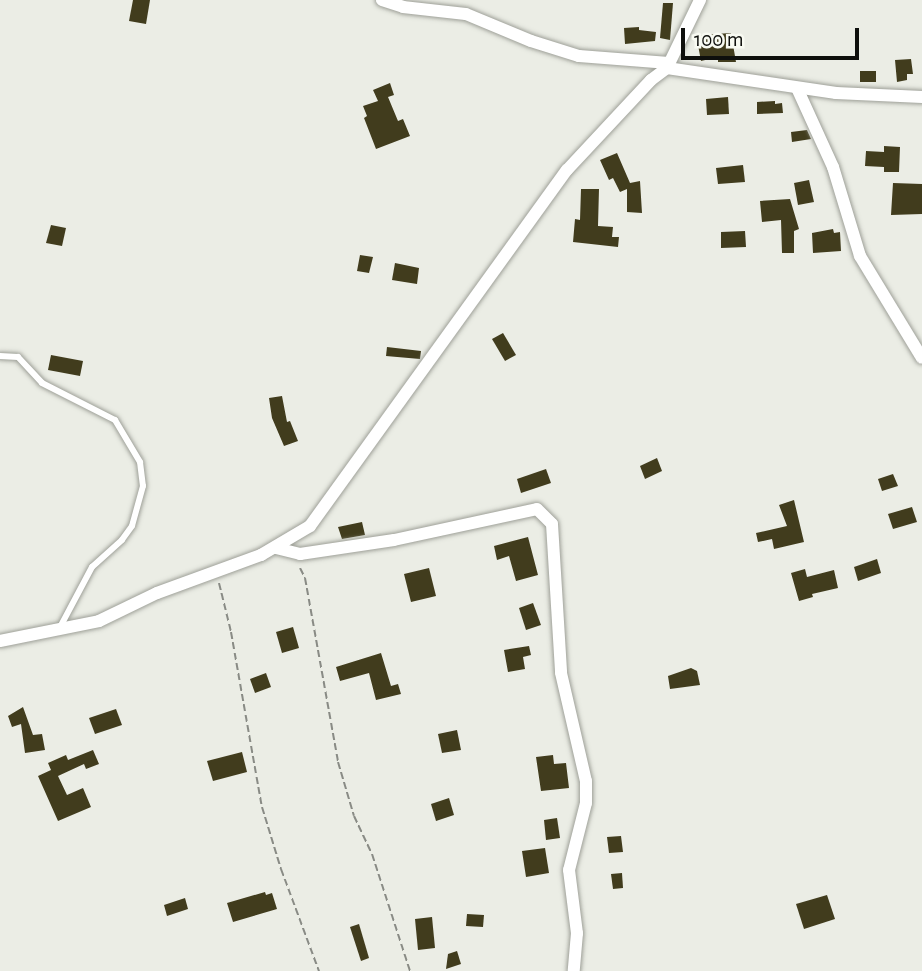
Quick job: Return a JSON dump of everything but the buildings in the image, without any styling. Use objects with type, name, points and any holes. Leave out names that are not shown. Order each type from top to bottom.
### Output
[{"type":"street","points":[[382,0],[403,6],[455,11],[531,41],[579,56],[668,66],[797,88],[922,97]]},
{"type":"street","points":[[0,641],[99,621],[157,593],[276,548],[310,526],[324,510],[378,427],[567,170],[651,80],[668,66],[699,0]]},
{"type":"street","points":[[797,88],[833,167],[860,256],[922,358]]},
{"type":"street","points":[[276,548],[300,554],[394,540],[537,509],[552,524],[561,673],[586,780],[586,803],[569,870],[576,933],[574,971]]},
{"type":"lane","points":[[0,356],[18,357],[42,383],[115,420],[141,462],[142,486],[132,526],[92,567],[59,629]]},
{"type":"path","points":[[289,553],[304,578],[338,762],[354,816],[372,854],[410,971]]},
{"type":"path","points":[[215,572],[231,632],[262,807],[281,870],[319,971]]}]
